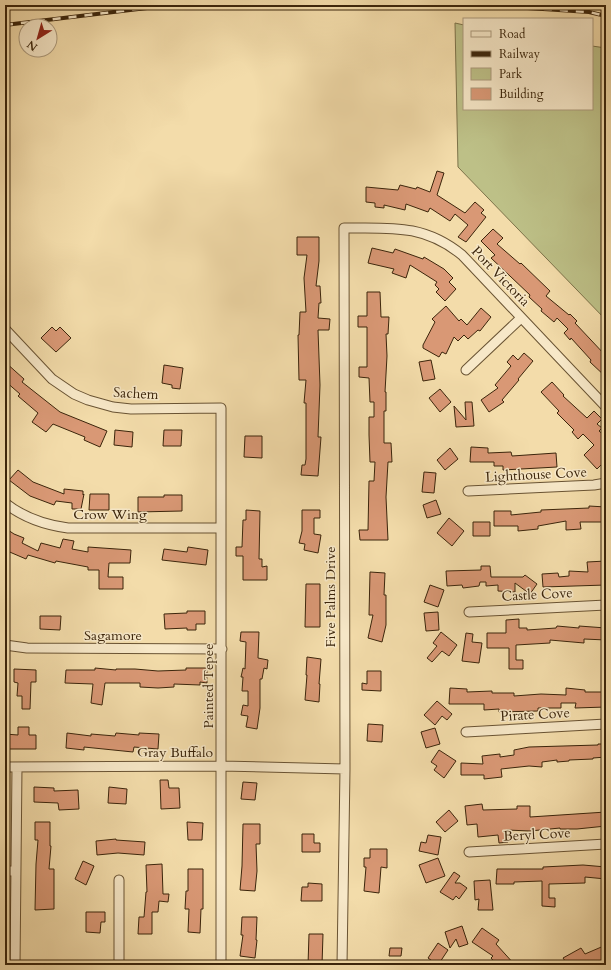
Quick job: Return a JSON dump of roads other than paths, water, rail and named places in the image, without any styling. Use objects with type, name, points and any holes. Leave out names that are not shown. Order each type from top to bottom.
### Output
[{"type":"street","name":"Port Victoria","points":[[344,228],[406,229],[426,234],[450,245],[462,255],[606,407]]},
{"type":"street","name":"Five Palms Drive","points":[[342,965],[345,769],[344,228]]},
{"type":"street","points":[[466,370],[521,318]]},
{"type":"street","name":"Sachem","points":[[5,330],[52,379],[74,394],[88,400],[114,408],[221,408]]},
{"type":"street","name":"Painted Tepee","points":[[221,408],[221,965]]},
{"type":"street","name":"Lighthouse Cove","points":[[468,491],[594,485],[606,483]]},
{"type":"street","name":"Crow Wing","points":[[5,503],[32,519],[68,528],[221,528]]},
{"type":"street","name":"Castle Cove","points":[[469,612],[606,605]]},
{"type":"street","name":"Sagamore","points":[[5,645],[27,648],[222,649]]},
{"type":"street","name":"Pirate Cove","points":[[466,732],[606,724]]},
{"type":"street","name":"Gray Buffalo","points":[[5,767],[221,766],[345,769]]},
{"type":"street","points":[[15,965],[16,767]]},
{"type":"street","name":"Beryl Cove","points":[[469,852],[606,844]]},
{"type":"street","points":[[5,871],[16,871]]},
{"type":"street","points":[[119,880],[119,965]]},
{"type":"railway","points":[[5,25],[172,5]]},
{"type":"railway","points":[[480,5],[589,12],[606,16]]}]
